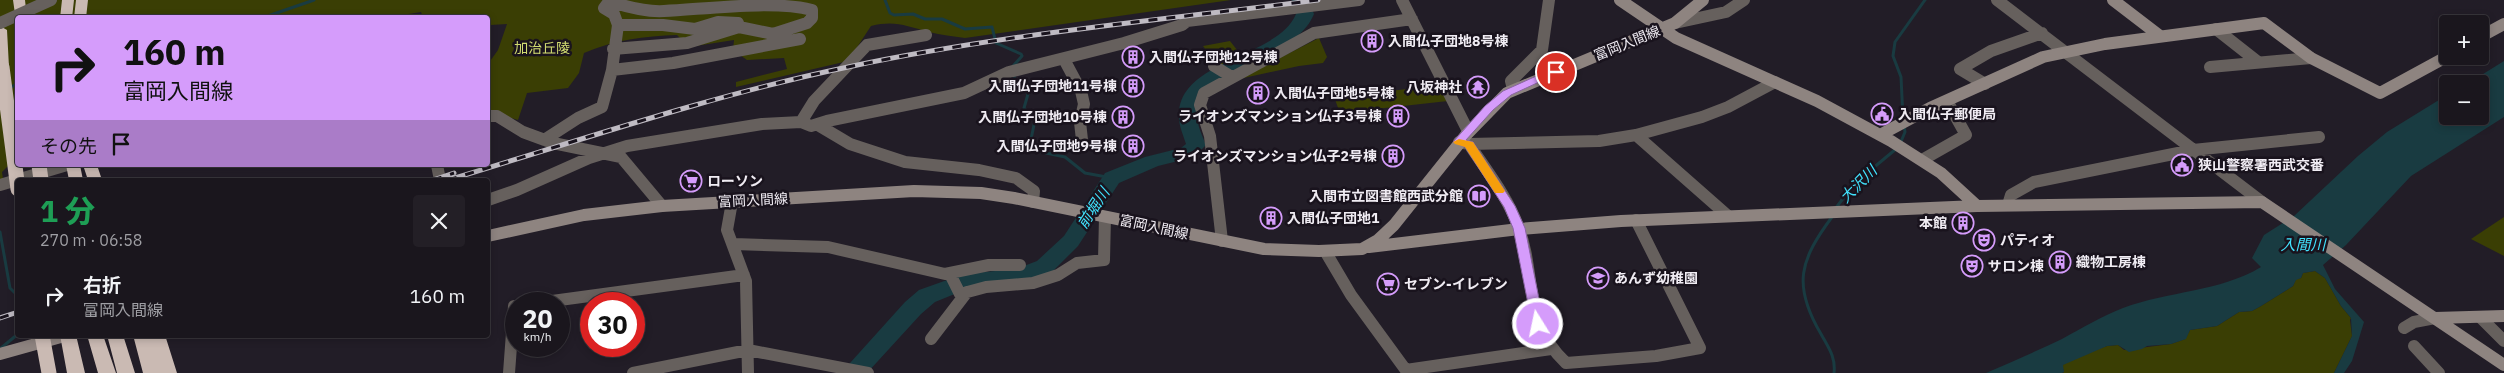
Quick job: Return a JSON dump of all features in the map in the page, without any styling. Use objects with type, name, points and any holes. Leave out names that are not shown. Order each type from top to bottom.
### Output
[{"type":"highway","points":[[19,0],[21,15]]},
{"type":"highway","points":[[66,15],[68,0]]},
{"type":"highway","points":[[80,15],[82,0]]},
{"type":"highway","points":[[0,30],[2,67],[15,166]]},
{"type":"highway","points":[[43,338],[49,373]]},
{"type":"highway","points":[[69,338],[76,373]]},
{"type":"highway","points":[[96,338],[107,373]]},
{"type":"highway","points":[[116,338],[126,373]]},
{"type":"highway","points":[[142,338],[152,373]]},
{"type":"highway","points":[[159,338],[168,373]]},
{"type":"street","points":[[18,15],[51,0]]},
{"type":"street","points":[[490,199],[507,194],[602,153],[638,142],[763,124],[802,122],[810,126],[818,125],[827,121],[964,93],[1013,71],[1124,43],[1182,25],[1187,21],[1303,5],[1359,0]]},
{"type":"street","points":[[1402,0],[1468,131]]},
{"type":"street","points":[[1513,89],[1511,81],[1542,50],[1549,0]]},
{"type":"street","points":[[1620,0],[1661,29],[1694,46],[1775,82],[1886,138],[1922,160],[1957,186],[1978,206]]},
{"type":"street","name":"富岡入間線","points":[[490,236],[584,215],[662,206],[930,191],[981,193],[1033,202],[1264,249],[1325,251],[1369,247],[1406,211],[1464,143],[1468,131],[1489,108],[1513,89],[1675,23],[1703,0]]},
{"type":"street","points":[[1675,23],[1726,12],[1744,0]]},
{"type":"street","points":[[1997,0],[2067,51],[2262,202],[2504,365]]},
{"type":"street","points":[[2112,0],[2160,36]]},
{"type":"street","points":[[544,140],[578,118],[602,107],[612,70],[613,49],[618,25],[614,14],[604,8],[607,4],[615,3],[636,9],[652,10],[768,4],[803,5],[812,10],[812,18],[807,23],[775,39],[739,27],[687,42],[613,49]]},
{"type":"street","points":[[0,23],[15,16]]},
{"type":"street","points":[[1222,241],[1210,136],[1200,105],[1204,93],[1314,33],[1412,19]]},
{"type":"street","points":[[618,25],[663,25],[695,28],[727,21],[738,23],[739,27]]},
{"type":"street","points":[[1886,138],[1947,101],[2035,60],[2067,51],[2160,36],[2264,24],[2311,58],[2380,93],[2439,61]]},
{"type":"street","points":[[2489,32],[2504,24]]},
{"type":"street","points":[[2216,29],[2258,62]]},
{"type":"street","points":[[1985,84],[1960,69],[1991,50],[2042,33]]},
{"type":"street","points":[[802,122],[814,101],[867,45],[926,35]]},
{"type":"street","points":[[612,70],[673,63],[775,39],[800,39]]},
{"type":"street","points":[[1066,58],[1066,63],[1081,91],[1084,104],[1080,122],[1082,140]]},
{"type":"street","points":[[2210,67],[2311,58]]},
{"type":"street","points":[[1214,66],[1232,77]]},
{"type":"street","points":[[1464,143],[1599,141],[1636,135],[1702,117],[1728,107],[1775,82]]},
{"type":"street","points":[[1922,160],[1966,135],[1947,101]]},
{"type":"street","points":[[490,116],[497,116],[523,132],[544,140],[621,157],[662,206]]},
{"type":"street","points":[[818,125],[850,144],[905,162],[979,170],[1016,178],[1034,191],[1035,197],[1033,202]]},
{"type":"street","points":[[1636,135],[1728,216]]},
{"type":"street","points":[[2008,205],[2011,195],[2034,182],[2193,150],[2266,140],[2319,137]]},
{"type":"street","points":[[1464,143],[1509,206],[1519,228],[1541,334],[1551,350],[1566,363],[1656,356],[1700,348],[1636,220]]},
{"type":"street","points":[[23,178],[60,167]]},
{"type":"street","points":[[0,185],[15,181]]},
{"type":"street","points":[[732,202],[727,230],[744,274],[748,373]]},
{"type":"street","points":[[1369,247],[1519,228],[1636,220],[2008,205],[2262,202]]},
{"type":"street","points":[[734,244],[828,248],[956,283],[986,287],[1033,283],[1058,275],[1077,263],[1104,260],[1094,215]]},
{"type":"street","points":[[1325,251],[1351,295],[1407,372],[1551,350]]},
{"type":"street","points":[[931,339],[956,283],[989,265],[1020,265]]},
{"type":"street","points":[[570,298],[744,274]]},
{"type":"street","points":[[2404,328],[2414,322],[2432,316],[2502,317]]},
{"type":"street","points":[[2480,318],[2504,341]]},
{"type":"street","points":[[1,353],[57,338]]},
{"type":"street","points":[[2414,346],[2439,373]]},
{"type":"street","points":[[633,373],[748,350],[865,372]]},
{"type":"street","points":[[509,373],[510,357]]},
{"type":"green space","name":"加治丘陵","points":[[0,0],[1231,0],[965,38],[934,33],[900,24],[879,24],[871,26],[848,61],[736,87],[736,82],[787,69],[784,58],[747,60],[733,50],[734,40],[689,47],[677,35],[653,36],[607,45],[584,53],[579,73],[568,88],[527,93],[518,120],[501,115],[490,115],[490,61],[498,50],[507,24],[490,25],[490,15],[422,15],[421,12],[402,15],[15,15],[15,159],[2,172],[3,179],[0,180]]},
{"type":"green space","points":[[1319,38],[1327,57],[1323,63],[1299,66],[1239,79]]},
{"type":"green space","points":[[1230,41],[1241,55],[1219,67],[1203,46]]},
{"type":"green space","points":[[1435,86],[1442,88],[1448,101],[1340,113],[1334,97]]},
{"type":"green space","points":[[2504,217],[2504,256],[2471,239]]},
{"type":"green space","points":[[2315,271],[2325,278],[2341,306],[2351,318],[2352,336],[2334,373],[2062,373],[2064,372],[2062,365],[2086,353],[2107,346],[2118,345],[2124,350],[2171,344],[2185,339],[2190,330],[2217,326],[2239,312],[2252,311],[2293,286],[2296,279],[2301,278],[2303,273]]},
{"type":"water","name":"入間川","points":[[2504,61],[2504,117],[2411,176],[2346,245],[2323,265],[2335,289],[2364,322],[2352,361],[2344,373],[2334,373],[2352,336],[2351,318],[2341,306],[2325,278],[2315,271],[2303,273],[2293,286],[2252,311],[2239,312],[2217,326],[2190,330],[2186,339],[2171,344],[2147,346],[2129,352],[2118,345],[2107,346],[2063,365],[2064,372],[2062,373],[1986,373],[2062,339],[2100,318],[2123,308],[2140,302],[2228,282],[2261,267],[2252,258],[2264,235],[2294,216],[2358,156],[2387,132],[2439,100],[2439,125],[2489,125],[2489,75],[2481,75]]},
{"type":"waterway","points":[[271,15],[314,0]]},
{"type":"waterway","points":[[885,0],[890,13],[894,15],[913,14],[925,19],[942,19],[965,29],[992,27],[996,43],[1021,54],[1022,56],[1013,66]]},
{"type":"waterway","name":"前堀川","points":[[853,373],[913,308],[927,296],[964,282],[1018,276],[1045,266],[1071,241],[1112,178],[1152,161],[1187,153],[1196,145],[1188,115],[1193,96],[1218,73],[1270,47],[1286,38],[1298,28],[1305,14],[1300,0]]},
{"type":"waterway","name":"大沢川","points":[[1903,118],[1901,77],[1893,56],[1895,42],[1925,0]]},
{"type":"waterway","points":[[1014,75],[1015,81],[1028,94],[1024,108],[1035,120],[1030,144],[1032,150],[1065,157],[1085,173],[1112,178]]},
{"type":"waterway","points":[[10,88],[15,85]]},
{"type":"waterway","name":"大沢川","points":[[1900,144],[1905,132],[1904,126]]},
{"type":"waterway","name":"大沢川","points":[[1835,209],[1855,183],[1896,149]]},
{"type":"waterway","name":"大沢川","points":[[1832,217],[1821,232],[1807,260],[1803,287],[1812,317],[1833,357],[1834,373]]},
{"type":"waterway","points":[[0,232],[10,288],[15,293]]},
{"type":"waterway","points":[[1,348],[15,336]]},
{"type":"railway","points":[[454,178],[597,134],[747,91],[906,55],[1141,21],[1318,0]]},
{"type":"railway","points":[[439,178],[454,173]]},
{"type":"railway","points":[[0,318],[15,313]]},
{"type":"slow traffic","points":[[1459,142],[1469,144],[1499,191]]},
{"type":"place","name":"入間仏子団地8号棟","points":[[1372,41]]},
{"type":"place","name":"入間仏子団地12号棟","points":[[1133,57]]},
{"type":"place","name":"入間仏子団地11号棟","points":[[1133,86]]},
{"type":"place","name":"八坂神社","points":[[1478,87]]},
{"type":"place","name":"入間仏子団地5号棟","points":[[1258,93]]},
{"type":"place","name":"入間仏子郵便局","points":[[1882,114]]},
{"type":"place","name":"ライオンズマンション仏子3号棟","points":[[1398,116]]},
{"type":"place","name":"入間仏子団地10号棟","points":[[1123,117]]},
{"type":"place","name":"入間仏子団地9号棟","points":[[1133,146]]},
{"type":"place","name":"ライオンズマンション仏子2号棟","points":[[1393,156]]},
{"type":"place","name":"狭山警察署西武交番","points":[[2182,165]]},
{"type":"place","name":"ローソン","points":[[691,181]]},
{"type":"place","name":"入間市立図書館西武分館","points":[[1479,196]]},
{"type":"place","name":"入間仏子団地1","points":[[1271,218]]},
{"type":"place","name":"本館","points":[[1963,223]]},
{"type":"place","name":"パティオ","points":[[1984,240]]},
{"type":"place","name":"織物工房棟","points":[[2060,262]]},
{"type":"place","name":"サロン棟","points":[[1972,266]]},
{"type":"place","name":"あんず幼稚園","points":[[1598,278]]},
{"type":"place","name":"セブン-イレブン","points":[[1388,284]]},
{"type":"route","points":[[1538,324],[1519,228],[1509,206],[1469,144],[1459,142],[1489,108],[1507,93],[1556,72]]}]
